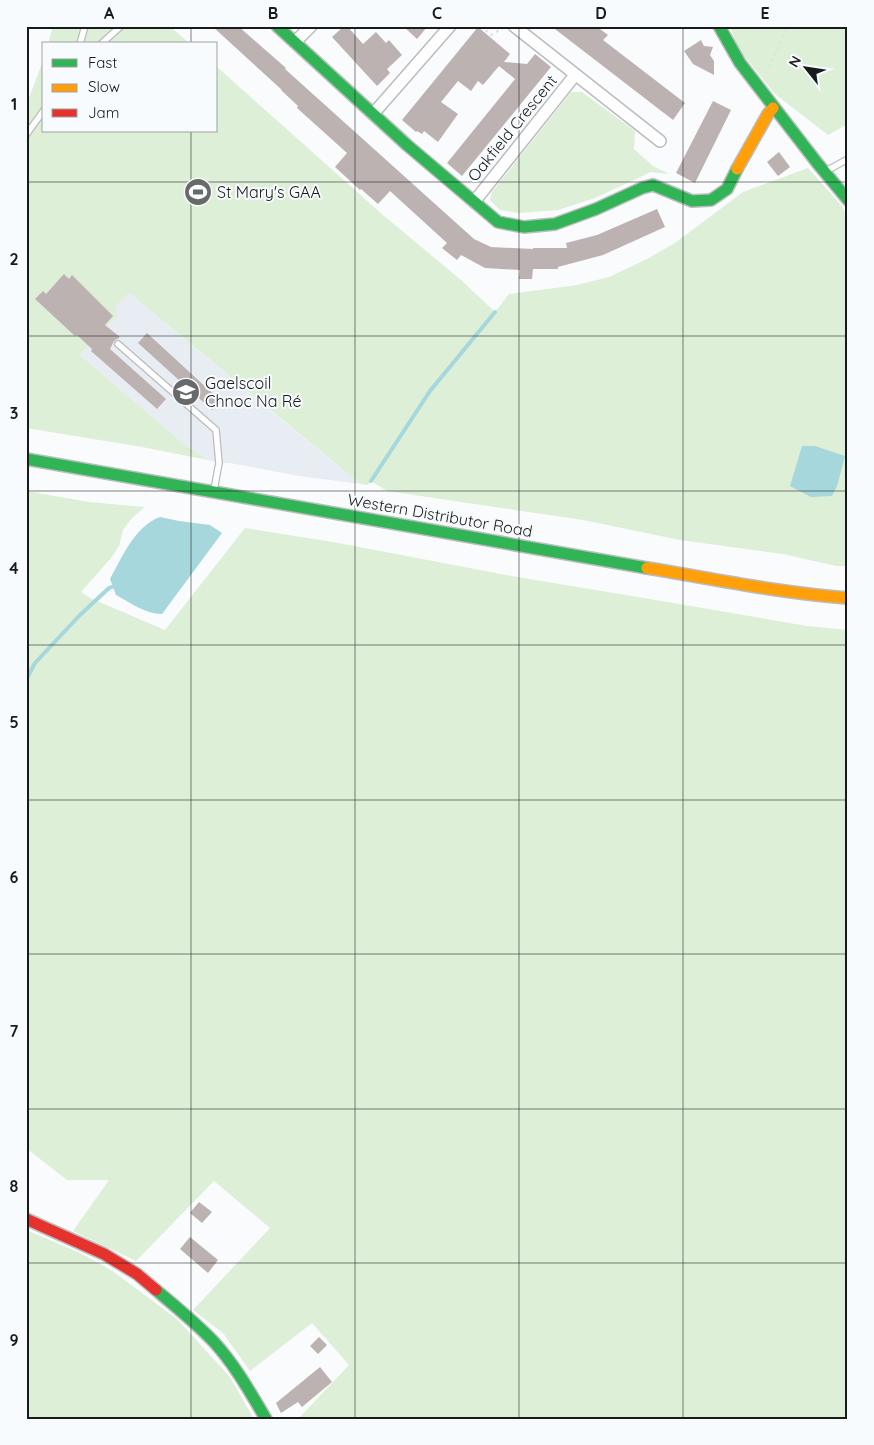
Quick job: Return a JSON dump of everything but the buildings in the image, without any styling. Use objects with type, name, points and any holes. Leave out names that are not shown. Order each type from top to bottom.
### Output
[{"type":"street","name":"Oakfield Crescent","points":[[277,26],[373,114],[498,222],[524,227],[555,224],[596,209],[642,188],[654,185],[692,201],[710,200],[726,189],[743,156],[773,108]]},
{"type":"street","points":[[295,42],[310,26]]},
{"type":"street","points":[[373,114],[450,26]]},
{"type":"street","name":"Oakfield Crescent","points":[[514,26],[660,141]]},
{"type":"street","points":[[719,26],[740,63],[773,108],[848,200]]},
{"type":"street","name":"Oakfield Crescent","points":[[474,202],[575,75]]},
{"type":"street","name":"Western Distributor Road","points":[[26,459],[763,588],[848,598]]},
{"type":"street","points":[[26,1219],[104,1254],[138,1274],[213,1341],[237,1371],[266,1419]]},
{"type":"lane","points":[[81,42],[85,26]]},
{"type":"lane","points":[[103,42],[121,26]]},
{"type":"lane","points":[[26,135],[42,113]]},
{"type":"lane","points":[[824,172],[848,159]]},
{"type":"lane","points":[[118,344],[216,430],[219,463],[214,492]]},
{"type":"path","points":[[481,26],[491,35],[507,26]]},
{"type":"path","points":[[758,86],[788,26]]},
{"type":"shaded area","name":"Gaelscoil Chnoc Na Ré","points":[[129,293],[360,484],[299,476],[230,463],[219,463],[208,460],[183,443],[80,355],[116,317],[116,306]]},
{"type":"green space","points":[[53,26],[170,26],[188,42],[49,42]]},
{"type":"green space","points":[[730,26],[848,26],[848,124],[828,135],[775,94],[737,47]]},
{"type":"green space","points":[[42,63],[42,132],[218,132],[218,68],[383,215],[461,280],[495,312],[509,294],[577,285],[609,277],[675,243],[743,192],[808,168],[842,206],[848,219],[848,566],[836,566],[783,554],[680,540],[583,520],[387,491],[371,481],[368,485],[360,484],[129,293],[116,306],[116,317],[80,355],[183,443],[208,460],[26,428],[26,106]]},
{"type":"green space","points":[[571,92],[582,92],[635,131],[634,149],[653,166],[669,174],[651,172],[595,198],[558,210],[518,213],[500,210],[490,200],[492,192]]},
{"type":"green space","points":[[26,491],[89,502],[145,507],[132,518],[123,530],[119,546],[111,558],[81,592],[90,598],[165,630],[245,528],[333,542],[517,577],[807,626],[848,630],[848,1419],[298,1419],[349,1365],[312,1323],[250,1371],[223,1333],[193,1310],[270,1228],[214,1181],[136,1261],[73,1231],[109,1180],[67,1180],[26,1148]]},
{"type":"green space","points":[[26,1230],[78,1252],[111,1270],[177,1319],[230,1377],[254,1419],[26,1419]]},
{"type":"water","points":[[802,446],[815,446],[845,456],[837,486],[832,496],[811,497],[790,486]]},
{"type":"water","points":[[160,517],[210,525],[222,533],[162,614],[156,614],[132,605],[116,595],[110,579],[136,535]]},
{"type":"waterway","points":[[371,481],[430,391],[495,312]]},
{"type":"waterway","points":[[26,680],[35,663],[79,616],[109,588],[117,585]]},
{"type":"traffic: fast","points":[[277,26],[407,145],[498,222],[524,227],[555,224],[653,185],[692,201],[711,200],[727,189],[737,169]]},
{"type":"traffic: fast","points":[[719,26],[740,63],[848,200]]},
{"type":"traffic: fast","points":[[26,459],[647,568]]},
{"type":"traffic: fast","points":[[156,1290],[200,1328],[222,1351],[242,1379],[266,1419]]},
{"type":"traffic: slow","points":[[737,169],[773,108]]},
{"type":"traffic: slow","points":[[647,568],[772,589],[848,598]]},
{"type":"traffic: jam","points":[[26,1219],[104,1254],[137,1274],[156,1290]]},
{"type":"place","name":"St Mary's GAA","points":[[198,192]]},
{"type":"place","name":"Gaelscoil Chnoc Na Ré","points":[[186,392]]}]
